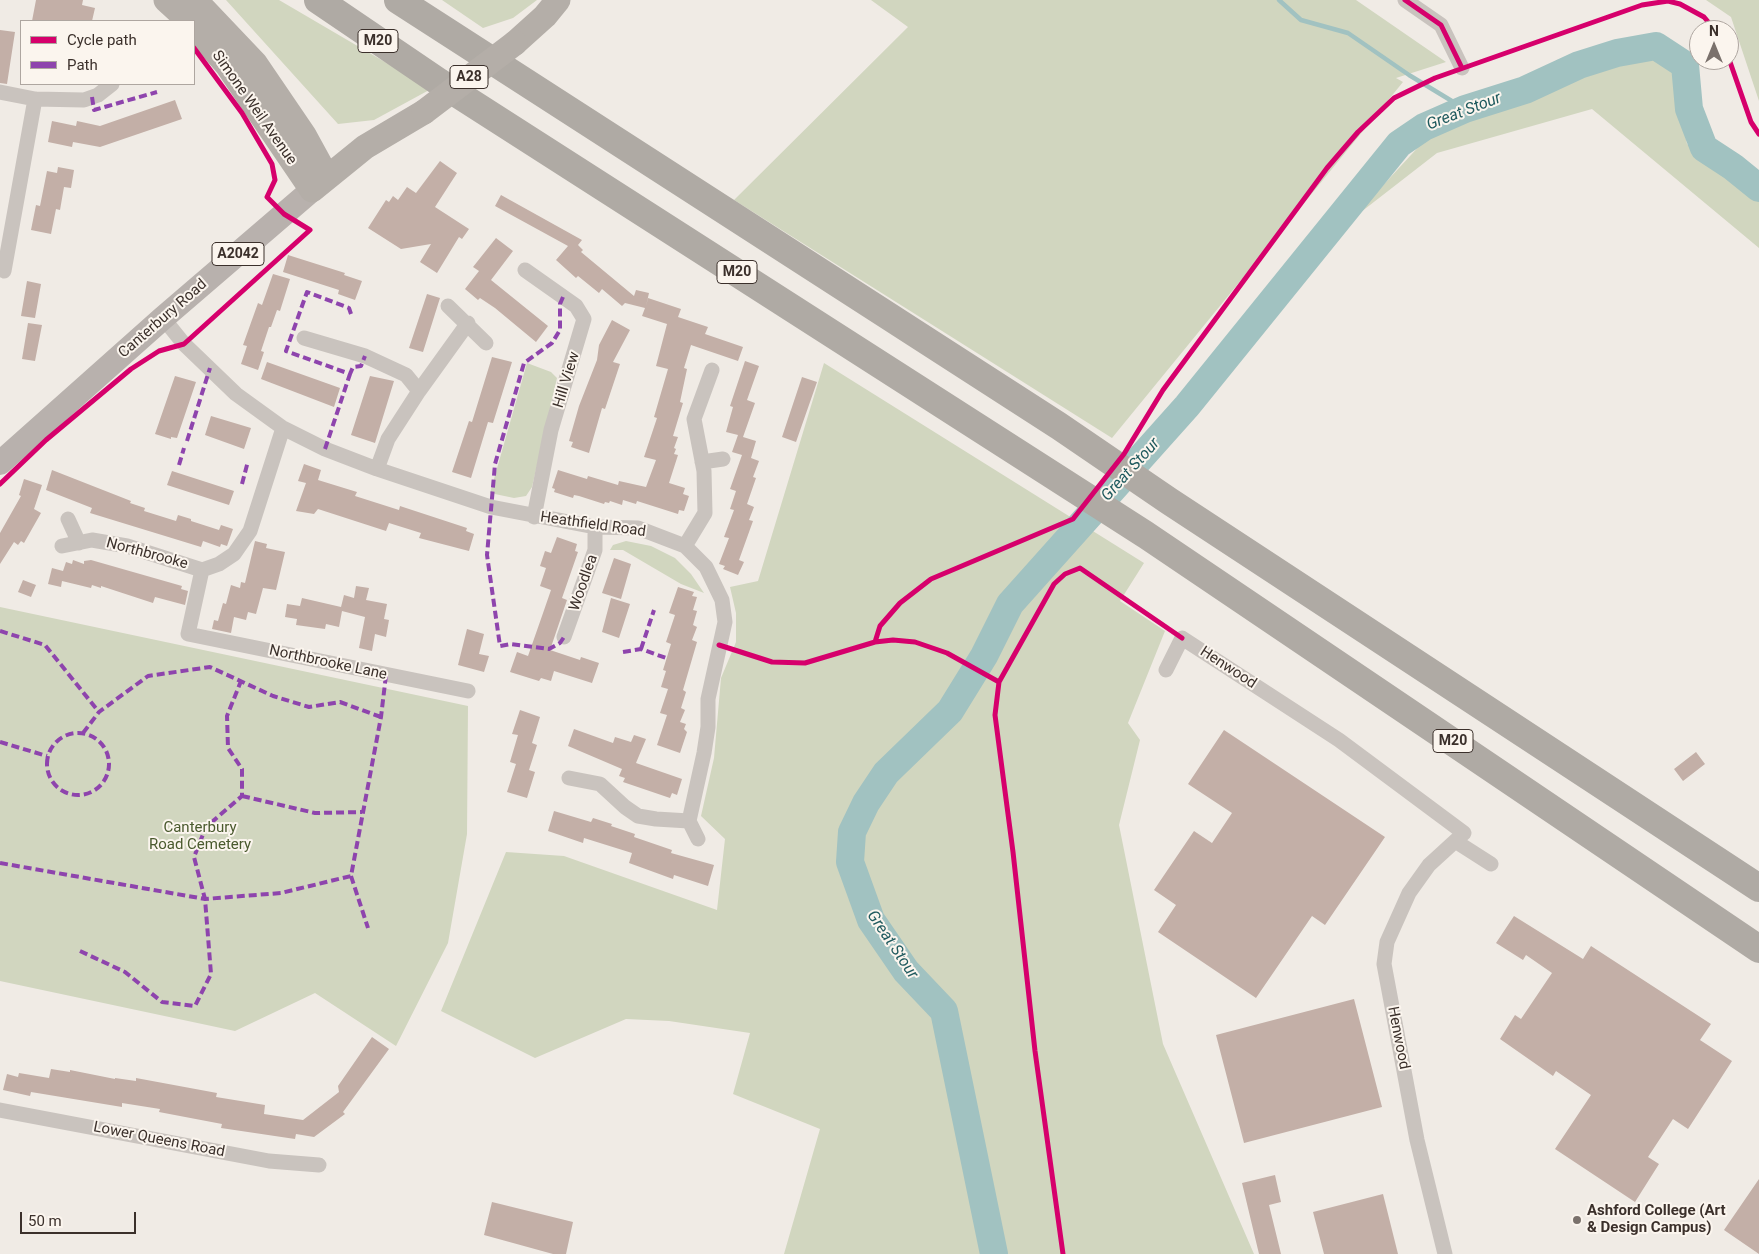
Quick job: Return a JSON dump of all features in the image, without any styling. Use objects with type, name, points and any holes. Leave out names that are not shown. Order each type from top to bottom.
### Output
[{"type":"highway","points":[[166,0],[187,20]]},
{"type":"highway","name":"Simone Weil Avenue","points":[[195,0],[256,64],[304,135],[320,184]]},
{"type":"highway","name":"M20","points":[[318,0],[439,82],[1035,462],[1146,535],[1759,949]]},
{"type":"highway","points":[[398,0],[1059,426],[1759,888]]},
{"type":"highway","name":"Canterbury Road","points":[[320,184],[364,148],[424,112],[515,43],[552,8],[566,9],[576,0]]},
{"type":"highway","name":"Simone Weil Avenue","points":[[195,28],[228,64],[320,184]]},
{"type":"highway","points":[[304,135],[321,144],[330,146],[364,148]]},
{"type":"main road","name":"Canterbury Road","points":[[0,463],[163,318],[320,184]]},
{"type":"street","points":[[1404,0],[1441,25],[1462,68]]},
{"type":"street","points":[[0,92],[35,98],[84,100],[98,95],[111,85]]},
{"type":"street","points":[[4,271],[35,98]]},
{"type":"street","name":"Hill View","points":[[525,270],[576,306],[584,319],[551,430],[534,516]]},
{"type":"street","points":[[448,306],[468,323],[486,343]]},
{"type":"street","name":"Heathfield Road","points":[[163,318],[184,344],[236,394],[283,428],[326,449],[377,469],[491,507],[594,527],[638,528],[685,546],[706,567],[722,600],[724,622],[708,699],[708,727],[704,753],[688,821]]},
{"type":"street","points":[[377,469],[388,439],[419,390],[468,323]]},
{"type":"street","points":[[304,338],[365,356],[406,375],[419,390]]},
{"type":"street","points":[[685,546],[705,513],[706,492],[694,419],[712,370]]},
{"type":"street","name":"Northbrooke","points":[[62,546],[92,540],[127,546],[202,570],[219,564],[234,554],[250,531],[283,428]]},
{"type":"street","points":[[702,462],[723,459]]},
{"type":"street","points":[[68,519],[79,542]]},
{"type":"street","name":"Woodlea","points":[[564,637],[595,550],[594,527]]},
{"type":"street","name":"Northbrooke","points":[[188,634],[202,570]]},
{"type":"street","name":"Northbrooke Lane","points":[[188,634],[468,691]]},
{"type":"street","name":"Henwood","points":[[1166,670],[1182,638],[1339,740],[1464,833],[1428,866],[1409,892],[1387,942],[1384,964],[1417,1140],[1445,1254]]},
{"type":"street","points":[[569,778],[600,784],[638,816],[688,821],[698,839]]},
{"type":"street","points":[[1455,841],[1491,864]]},
{"type":"street","name":"Lower Queens Road","points":[[0,1110],[269,1160],[319,1165]]},
{"type":"green space","points":[[226,0],[279,0],[431,89],[374,120],[338,124]]},
{"type":"green space","points":[[442,0],[537,0],[513,18],[483,28]]},
{"type":"green space","points":[[871,0],[1356,0],[1446,62],[1396,78],[1403,82],[1112,438],[734,200],[908,27]]},
{"type":"green space","points":[[1706,0],[1759,0],[1759,101],[1739,41],[1739,20],[1732,20],[1731,17]]},
{"type":"green space","points":[[1651,55],[1673,72],[1687,144],[1759,189],[1759,248],[1592,109],[1437,153],[1352,219],[1434,130],[1468,116]]},
{"type":"green space","points":[[527,363],[551,372],[557,378],[532,487],[526,496],[514,498],[490,493]]},
{"type":"green space","points":[[824,363],[1144,563],[1120,601],[1165,631],[1128,723],[1140,740],[1119,825],[1163,1044],[1254,1254],[784,1254],[820,1129],[733,1094],[750,1033],[669,1021],[626,1019],[535,1058],[441,1011],[506,852],[564,856],[717,910],[725,839],[701,816],[714,758],[721,678],[736,642],[736,613],[730,587],[758,581]]},
{"type":"green space","points":[[626,541],[651,546],[675,558],[691,574],[704,593],[681,584],[623,550],[610,550],[613,545]]},
{"type":"green space","name":"Canterbury Road Cemetery","points":[[0,607],[468,706],[467,834],[448,943],[396,1046],[315,993],[235,1031],[0,981]]},
{"type":"building","points":[[36,0],[83,0],[82,5],[95,8],[92,20],[32,20]]},
{"type":"building","points":[[0,30],[15,32],[7,84],[0,83]]},
{"type":"building","points":[[175,100],[182,119],[100,147],[73,142],[72,147],[48,142],[52,121],[76,126],[77,121],[100,126]]},
{"type":"building","points":[[440,161],[457,173],[435,207],[469,229],[462,239],[459,237],[437,273],[420,262],[431,244],[401,249],[368,228],[386,200],[389,202],[393,196],[398,200],[407,187],[416,193]]},
{"type":"building","points":[[58,167],[74,170],[71,188],[64,187],[60,210],[56,209],[51,234],[31,230],[36,205],[40,206],[47,171],[57,173]]},
{"type":"building","points":[[501,195],[582,240],[578,245],[583,250],[581,252],[634,296],[636,290],[649,293],[646,306],[648,298],[681,309],[678,317],[708,327],[705,334],[743,347],[738,361],[691,345],[684,368],[687,369],[680,402],[683,403],[673,436],[678,437],[674,454],[678,455],[669,483],[685,488],[683,494],[689,496],[684,511],[679,510],[678,514],[637,501],[636,504],[623,500],[622,505],[610,501],[604,504],[579,496],[574,495],[573,498],[554,492],[555,489],[552,488],[558,470],[587,479],[588,476],[618,485],[619,481],[646,487],[656,460],[644,457],[657,418],[654,417],[668,369],[656,366],[667,324],[642,316],[645,308],[625,303],[622,306],[602,289],[599,293],[578,276],[576,278],[556,260],[568,246],[495,206]]},
{"type":"building","points":[[496,238],[513,251],[491,280],[548,326],[536,342],[495,308],[480,298],[478,300],[465,289],[479,271],[473,267]]},
{"type":"building","points":[[288,255],[345,273],[344,275],[362,281],[355,300],[338,294],[339,290],[283,272]]},
{"type":"building","points":[[273,274],[290,279],[280,311],[277,310],[271,327],[269,327],[261,351],[264,352],[258,370],[241,364],[247,346],[243,345],[258,303],[262,305]]},
{"type":"building","points":[[27,281],[41,284],[35,318],[21,316]]},
{"type":"building","points":[[427,294],[440,298],[423,352],[409,348]]},
{"type":"building","points":[[612,320],[630,330],[613,362],[620,364],[605,409],[602,408],[589,453],[571,447],[573,442],[569,441],[579,406],[597,360],[599,345]]},
{"type":"building","points":[[28,323],[42,325],[35,361],[22,359]]},
{"type":"building","points":[[492,357],[512,362],[493,423],[488,422],[471,478],[452,472],[469,421],[472,422]]},
{"type":"building","points":[[745,361],[759,366],[747,400],[755,403],[743,437],[756,441],[751,458],[759,461],[753,477],[756,478],[747,504],[754,507],[749,520],[753,521],[739,560],[744,562],[738,575],[723,569],[725,566],[719,564],[729,538],[724,537],[734,510],[730,509],[736,491],[730,489],[742,455],[732,452],[738,435],[726,432],[733,407],[730,406]]},
{"type":"building","points":[[267,362],[340,388],[334,407],[261,379]]},
{"type":"building","points":[[175,376],[196,382],[177,438],[171,437],[171,439],[155,434]]},
{"type":"building","points":[[370,376],[394,381],[375,443],[351,435]]},
{"type":"building","points":[[802,377],[817,382],[796,442],[782,437]]},
{"type":"building","points":[[211,416],[251,428],[244,449],[205,435]]},
{"type":"building","points":[[304,464],[321,470],[318,480],[357,492],[355,496],[399,510],[400,506],[467,528],[466,531],[474,534],[469,551],[419,538],[421,533],[389,523],[386,531],[318,509],[314,514],[296,511],[306,483],[298,481]]},
{"type":"building","points":[[52,470],[131,501],[130,503],[145,508],[144,511],[176,521],[178,515],[219,530],[221,525],[233,529],[227,546],[221,544],[220,547],[203,541],[201,547],[90,513],[92,508],[46,490]]},
{"type":"building","points":[[172,471],[234,491],[229,505],[167,485]]},
{"type":"building","points":[[24,479],[42,485],[34,509],[41,513],[24,543],[21,541],[18,545],[14,542],[0,564],[0,533],[21,496],[19,495]]},
{"type":"building","points":[[557,537],[577,544],[575,551],[578,552],[562,598],[567,600],[550,650],[580,660],[581,657],[599,663],[592,683],[554,671],[551,681],[541,678],[539,681],[510,672],[517,652],[528,656],[542,616],[551,590],[540,586],[546,568],[540,566],[545,551],[551,553]]},
{"type":"building","points":[[255,541],[267,544],[266,548],[285,552],[276,590],[263,588],[256,614],[248,612],[246,620],[234,617],[231,633],[212,629],[214,620],[218,621],[223,603],[226,604],[231,585],[240,588],[241,582],[245,583]]},
{"type":"building","points":[[614,558],[631,564],[621,599],[602,593]]},
{"type":"building","points":[[73,560],[84,564],[84,561],[91,560],[182,586],[181,589],[188,591],[185,605],[155,597],[153,603],[101,586],[101,588],[92,585],[91,588],[62,581],[61,587],[48,584],[52,568],[63,571],[66,562],[72,564]]},
{"type":"building","points":[[23,580],[36,585],[31,597],[18,592]]},
{"type":"building","points":[[356,586],[369,588],[366,600],[387,604],[384,619],[389,620],[386,637],[375,634],[372,651],[359,648],[365,617],[342,611],[339,627],[326,624],[325,629],[296,625],[297,619],[285,617],[287,604],[300,606],[302,598],[341,607],[344,595],[354,598]]},
{"type":"building","points":[[678,587],[694,592],[692,596],[697,597],[693,610],[697,611],[693,625],[697,627],[692,640],[697,642],[683,690],[686,692],[681,708],[685,710],[680,722],[686,724],[684,729],[687,732],[680,753],[657,745],[667,715],[660,713],[668,689],[661,687],[666,671],[663,670],[671,644],[666,642],[675,615],[669,613]]},
{"type":"building","points":[[611,598],[630,604],[619,638],[602,632]]},
{"type":"building","points":[[467,629],[484,634],[479,654],[489,656],[484,672],[458,665]]},
{"type":"building","points":[[520,710],[540,717],[532,743],[537,745],[529,770],[535,772],[527,798],[507,792],[516,764],[510,762],[518,735],[512,734]]},
{"type":"building","points":[[574,729],[613,743],[615,737],[631,742],[634,735],[646,739],[636,763],[682,779],[677,795],[672,793],[670,798],[623,782],[625,778],[619,776],[622,769],[568,746]]},
{"type":"building","points":[[1224,730],[1385,837],[1325,925],[1312,916],[1256,998],[1158,932],[1176,905],[1154,890],[1194,831],[1212,843],[1232,813],[1188,784]]},
{"type":"building","points":[[1696,752],[1705,764],[1683,781],[1674,769]]},
{"type":"building","points":[[554,811],[591,822],[593,818],[612,824],[611,826],[635,834],[634,837],[672,850],[671,853],[714,865],[708,886],[674,875],[673,879],[629,863],[632,853],[584,838],[583,843],[548,831]]},
{"type":"building","points":[[1514,916],[1583,959],[1591,946],[1711,1024],[1700,1040],[1732,1061],[1688,1129],[1673,1119],[1648,1157],[1659,1164],[1635,1202],[1555,1149],[1591,1095],[1556,1071],[1553,1076],[1500,1039],[1515,1015],[1521,1019],[1552,973],[1526,955],[1523,960],[1496,943]]},
{"type":"building","points":[[1354,999],[1382,1107],[1244,1143],[1216,1035]]},
{"type":"building","points":[[372,1037],[389,1049],[343,1112],[345,1114],[314,1137],[296,1134],[295,1139],[221,1128],[222,1124],[159,1112],[160,1109],[122,1103],[122,1107],[31,1092],[30,1096],[3,1090],[7,1074],[18,1077],[19,1073],[49,1078],[51,1069],[70,1072],[70,1070],[115,1079],[136,1081],[136,1078],[217,1093],[216,1097],[265,1105],[264,1114],[303,1120],[339,1092],[338,1086]]},
{"type":"building","points":[[1275,1175],[1281,1202],[1269,1205],[1281,1254],[1259,1254],[1242,1183]]},
{"type":"building","points":[[1759,1179],[1759,1254],[1724,1230]]},
{"type":"building","points":[[1383,1194],[1398,1254],[1324,1254],[1313,1212]]},
{"type":"building","points":[[492,1202],[573,1222],[566,1254],[553,1254],[484,1235]]},
{"type":"waterway","points":[[1279,0],[1301,20],[1348,33],[1409,75],[1465,109]]},
{"type":"waterway","name":"Great Stour","points":[[994,1254],[944,1011],[906,971],[871,920],[850,862],[852,832],[866,803],[886,773],[950,711],[984,656],[1010,604],[1187,406],[1399,144],[1424,127],[1465,109],[1525,90],[1579,65],[1617,53],[1656,46],[1685,65],[1689,109],[1704,148],[1733,167],[1759,188]]},
{"type":"marked path","points":[[92,97],[94,110],[157,92]]},
{"type":"marked path","points":[[351,314],[349,308],[307,292],[286,351],[350,374],[353,367],[361,366],[365,356]]},
{"type":"marked path","points":[[563,297],[560,304],[560,330],[552,343],[524,363],[495,464],[487,555],[500,646],[511,644],[549,649],[560,643],[564,637]]},
{"type":"marked path","points":[[187,441],[210,368]]},
{"type":"marked path","points":[[325,449],[350,374]]},
{"type":"marked path","points":[[179,465],[184,448]]},
{"type":"marked path","points":[[242,484],[248,461]]},
{"type":"marked path","points":[[641,649],[654,610]]},
{"type":"marked path","points":[[0,631],[45,645],[99,712]]},
{"type":"marked path","points":[[623,652],[641,649],[666,658]]},
{"type":"marked path","points":[[83,733],[99,712],[148,676],[210,667],[273,696],[309,707],[340,702],[381,717]]},
{"type":"marked path","points":[[0,863],[205,899],[281,893],[351,876],[381,717],[386,675]]},
{"type":"marked path","points":[[80,951],[125,972],[162,1002],[195,1006],[211,974],[205,899],[194,857],[206,827],[242,796],[242,769],[228,748],[227,716],[241,681]]},
{"type":"marked path","points":[[72,733],[84,733],[100,742],[107,752],[109,764],[107,776],[100,786],[84,795],[72,795],[61,790],[52,781],[47,770],[47,758],[52,747],[61,738],[72,733]]},
{"type":"marked path","points":[[0,742],[47,756]]},
{"type":"marked path","points":[[242,796],[315,813],[362,812]]},
{"type":"marked path","points":[[351,876],[368,928]]},
{"type":"cycle path","points":[[1405,0],[1441,25],[1462,68]]},
{"type":"cycle path","points":[[875,642],[880,626],[900,603],[931,579],[1073,519],[1124,454],[1163,390],[1327,168],[1358,132],[1394,98],[1435,78],[1642,5],[1668,1],[1680,4],[1707,20]]},
{"type":"cycle path","points":[[0,484],[46,440],[131,369],[159,351],[184,344],[310,230],[284,214],[267,197],[275,180],[272,164],[242,113],[195,49]]},
{"type":"cycle path","points":[[1733,70],[1751,122],[1759,134]]},
{"type":"cycle path","points":[[1063,1254],[1035,1051],[1013,852],[995,715],[999,682],[1054,584],[1065,574],[1080,568],[1182,638]]},
{"type":"cycle path","points":[[719,645],[772,662],[805,663],[875,642],[893,640],[915,642],[947,653],[999,682]]},
{"type":"place","name":"Ashford College (Art & Design Campus)","points":[[1577,1220]]}]
